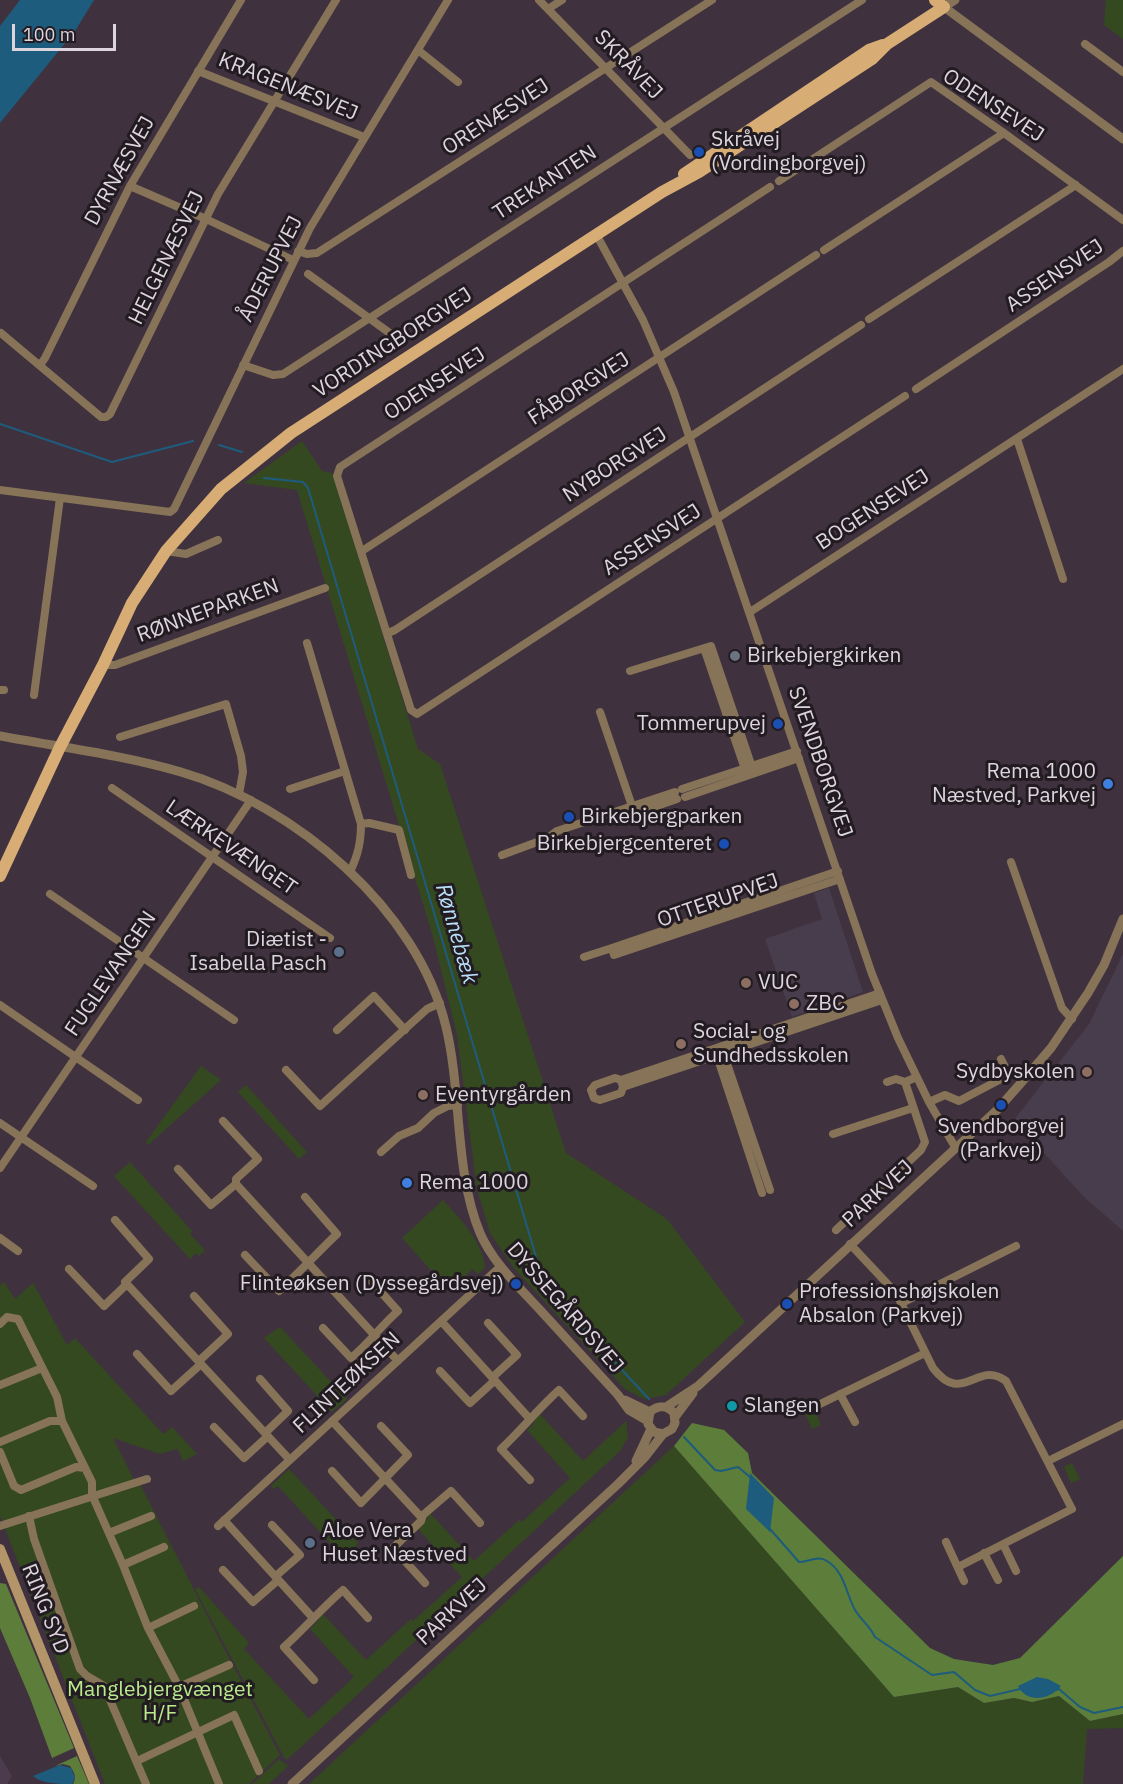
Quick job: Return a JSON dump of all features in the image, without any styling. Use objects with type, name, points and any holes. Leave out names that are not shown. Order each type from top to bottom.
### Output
[{"type":"main road","name":"VORDINGBORGVEJ","points":[[0,876],[60,747],[132,603],[166,551],[221,489],[291,433],[662,192],[694,165],[859,56],[887,44],[944,2]]},
{"type":"main road","name":"RING SYD","points":[[1,1556],[95,1784]]},
{"type":"street","name":"DYRNÆSVEJ","points":[[40,365],[130,186],[241,0]]},
{"type":"street","name":"HELGENÆSVEJ","points":[[1,333],[101,417],[110,414],[218,194],[336,0]]},
{"type":"street","name":"ÅDERUPVEJ","points":[[60,498],[170,512],[174,509],[293,260],[364,137],[448,0]]},
{"type":"street","name":"SKRÅVEJ","points":[[539,0],[690,156]]},
{"type":"street","points":[[548,9],[562,0]]},
{"type":"street","name":"ORENÆSVEJ","points":[[298,251],[307,254],[317,253],[712,0]]},
{"type":"street","name":"TREKANTEN","points":[[243,364],[273,375],[283,374],[862,0]]},
{"type":"street","points":[[944,2],[1123,140]]},
{"type":"street","points":[[1085,44],[1123,72]]},
{"type":"street","points":[[418,50],[458,82]]},
{"type":"street","name":"KRAGENÆSVEJ","points":[[198,71],[364,137]]},
{"type":"street","name":"ODENSEVEJ","points":[[779,181],[931,82],[1123,220]]},
{"type":"street","points":[[824,250],[1004,133]]},
{"type":"street","points":[[869,320],[1076,185]]},
{"type":"street","points":[[130,186],[293,260]]},
{"type":"street","name":"ODENSEVEJ","points":[[417,714],[411,710],[337,476],[340,467],[770,187]]},
{"type":"street","name":"SVENDBORGVEJ","points":[[596,234],[624,281],[660,358],[691,437],[881,996],[898,1038],[929,1102],[955,1147]]},
{"type":"street","name":"ASSENSVEJ","points":[[916,389],[1123,251]]},
{"type":"street","name":"FÅBORGVEJ","points":[[362,551],[816,255]]},
{"type":"street","points":[[308,274],[398,339]]},
{"type":"street","name":"NYBORGVEJ","points":[[387,633],[395,630],[861,326]]},
{"type":"street","name":"BOGENSEVEJ","points":[[750,612],[1123,369]]},
{"type":"street","name":"ASSENSVEJ","points":[[417,714],[905,396]]},
{"type":"street","points":[[1017,439],[1063,579]]},
{"type":"street","points":[[0,490],[60,498],[34,695]]},
{"type":"street","points":[[166,551],[186,554],[218,540]]},
{"type":"street","name":"RØNNEPARKEN","points":[[103,665],[114,665],[325,588]]},
{"type":"street","points":[[306,643],[360,824],[361,843],[350,872]]},
{"type":"street","points":[[630,672],[708,647],[750,771]]},
{"type":"street","points":[[120,737],[226,704],[241,756],[243,772],[239,795]]},
{"type":"street","points":[[600,712],[631,808]]},
{"type":"street","name":"DYSSEGÅRDSVEJ","points":[[0,736],[157,765],[182,772],[251,800],[305,834],[350,872],[388,914],[413,950],[440,1004],[452,1053],[467,1187],[481,1234],[501,1266],[618,1395],[650,1421]]},
{"type":"street","points":[[502,855],[548,838],[557,831],[631,808],[648,809],[680,794],[798,754]]},
{"type":"street","points":[[290,789],[345,771]]},
{"type":"street","name":"LÆRKEVÆNGET","points":[[112,788],[330,938]]},
{"type":"street","name":"FUGLEVANGEN","points":[[0,1168],[251,800]]},
{"type":"street","points":[[360,824],[369,823],[399,830],[411,874]]},
{"type":"street","points":[[1011,862],[1062,1008],[1072,1019]]},
{"type":"street","name":"OTTERUPVEJ","points":[[584,957],[613,951],[839,875]]},
{"type":"street","points":[[50,894],[234,1020]]},
{"type":"street","name":"PARKVEJ","points":[[666,1407],[698,1386],[997,1110],[1051,1048],[1072,1019],[1104,965],[1123,920]]},
{"type":"street","points":[[337,1030],[374,996],[405,1030]]},
{"type":"street","points":[[622,1084],[881,996]]},
{"type":"street","points":[[286,1070],[320,1106],[427,1009],[440,1004]]},
{"type":"street","points":[[0,1005],[138,1100]]},
{"type":"street","points":[[719,1051],[766,1191]]},
{"type":"street","points":[[929,1102],[945,1095],[959,1101],[1001,1079],[1007,1071],[1001,1059]]},
{"type":"street","points":[[887,1082],[896,1079],[905,1082],[917,1077]]},
{"type":"street","points":[[836,1230],[921,1150],[925,1142],[905,1082]]},
{"type":"street","points":[[381,1152],[399,1136],[418,1128],[434,1113],[448,1106],[458,1105]]},
{"type":"street","points":[[833,1134],[913,1108]]},
{"type":"street","points":[[178,1169],[211,1206],[236,1184],[236,1179],[258,1159],[223,1121]]},
{"type":"street","points":[[0,1123],[93,1186]]},
{"type":"street","points":[[236,1184],[398,1361]]},
{"type":"street","points":[[245,1255],[279,1291],[308,1263],[337,1234],[305,1197]]},
{"type":"street","points":[[69,1269],[104,1306],[127,1284],[125,1282],[149,1259],[115,1220]]},
{"type":"street","points":[[0,1238],[18,1251]]},
{"type":"street","points":[[850,1244],[896,1293],[933,1368],[946,1382],[962,1385],[986,1374],[993,1374],[1006,1381],[1072,1509],[958,1567]]},
{"type":"street","points":[[902,1303],[1016,1246]]},
{"type":"street","name":"FLINTEØKSEN","points":[[277,1578],[221,1523],[501,1266]]},
{"type":"street","points":[[324,1328],[351,1358],[373,1339],[374,1335],[398,1311],[371,1281]]},
{"type":"street","points":[[127,1284],[290,1460]]},
{"type":"street","points":[[137,1354],[171,1391],[228,1334],[194,1296]]},
{"type":"street","points":[[0,1324],[7,1317],[18,1319],[57,1397],[62,1421],[92,1482],[92,1495],[148,1628],[179,1687],[219,1784]]},
{"type":"street","points":[[441,1321],[529,1418]]},
{"type":"street","points":[[440,1371],[470,1403],[517,1355],[488,1323]]},
{"type":"street","points":[[816,1406],[926,1353]]},
{"type":"street","points":[[0,1385],[42,1368]]},
{"type":"street","points":[[214,1427],[244,1458],[288,1411],[261,1379]]},
{"type":"street","name":"PARKVEJ","points":[[675,1417],[698,1386]]},
{"type":"street","points":[[530,1480],[501,1449],[559,1390],[583,1416]]},
{"type":"street","points":[[840,1394],[855,1422]]},
{"type":"street","points":[[666,1407],[675,1417],[672,1429],[663,1434],[657,1433],[650,1421],[655,1408],[666,1407]]},
{"type":"street","points":[[0,1442],[50,1421],[62,1421]]},
{"type":"street","points":[[332,1421],[421,1517]]},
{"type":"street","name":"PARKVEJ","points":[[634,1466],[650,1421]]},
{"type":"street","points":[[1048,1461],[1123,1424]]},
{"type":"street","points":[[332,1471],[361,1503],[408,1455],[381,1426]]},
{"type":"street","name":"PARKVEJ","points":[[292,1784],[618,1484],[645,1457],[663,1434]]},
{"type":"street","points":[[0,1452],[14,1486],[21,1490],[76,1467],[85,1468]]},
{"type":"street","points":[[0,1527],[92,1495],[147,1479]]},
{"type":"street","points":[[425,1582],[393,1548],[421,1521],[421,1517],[451,1491],[480,1523]]},
{"type":"street","points":[[29,1516],[34,1539],[80,1669],[104,1686],[146,1784]]},
{"type":"street","points":[[109,1533],[150,1516]]},
{"type":"street","points":[[223,1570],[253,1602],[276,1582],[278,1575],[300,1555],[272,1525]]},
{"type":"street","points":[[946,1542],[964,1581]]},
{"type":"street","points":[[1003,1544],[1016,1571]]},
{"type":"street","points":[[123,1565],[164,1547]]},
{"type":"street","points":[[984,1554],[999,1580]]},
{"type":"street","points":[[277,1578],[313,1618]]},
{"type":"street","points":[[314,1680],[285,1647],[343,1590],[368,1618]]},
{"type":"street","points":[[148,1628],[194,1606]]},
{"type":"street","points":[[179,1687],[229,1665]]},
{"type":"street","points":[[137,1761],[234,1715],[259,1770]]},
{"type":"shaded area","name":"ZBC","points":[[829,888],[863,992],[792,1017],[765,939],[822,919],[814,893]]},
{"type":"shaded area","name":"Sydbyskolen","points":[[1123,954],[1123,1231],[1083,1196],[1014,1120],[1089,1024]]},
{"type":"shaded area","points":[[0,1756],[12,1776],[7,1784],[0,1784]]},
{"type":"green space","points":[[1106,0],[1123,0],[1123,39],[1104,25]]},
{"type":"green space","points":[[302,441],[322,471],[332,473],[418,749],[440,764],[566,1153],[667,1219],[745,1322],[666,1395],[644,1399],[625,1389],[513,1267],[490,1233],[477,1189],[457,1035],[433,937],[297,490],[244,483]]},
{"type":"green space","points":[[201,1066],[221,1080],[148,1145],[146,1142]]},
{"type":"green space","points":[[246,1085],[307,1152],[299,1159],[238,1092]]},
{"type":"green space","points":[[130,1162],[192,1231],[190,1234],[205,1250],[199,1256],[196,1253],[190,1259],[114,1176]]},
{"type":"green space","points":[[443,1200],[475,1240],[485,1268],[478,1274],[473,1269],[449,1290],[402,1238]]},
{"type":"green space","name":"Manglebjergvænget H/F","points":[[4,1282],[15,1299],[33,1283],[67,1345],[75,1338],[163,1434],[172,1427],[197,1454],[183,1461],[176,1449],[160,1454],[113,1438],[133,1478],[141,1486],[280,1755],[249,1784],[105,1784],[0,1516],[0,1286]]},
{"type":"green space","points":[[280,1327],[347,1399],[332,1412],[264,1338]]},
{"type":"green space","points":[[813,1406],[821,1425],[812,1429],[802,1408]]},
{"type":"green space","points":[[539,1413],[583,1461],[626,1421],[628,1438],[620,1451],[288,1759],[285,1759],[195,1589],[199,1587],[249,1643],[244,1649],[309,1719],[354,1677],[310,1629],[322,1613],[366,1660],[462,1577],[418,1529],[430,1513],[474,1561],[519,1520],[522,1522],[570,1478],[527,1430]]},
{"type":"green space","points":[[692,1423],[724,1430],[748,1453],[752,1473],[930,1648],[954,1659],[993,1665],[1020,1658],[1123,1556],[1123,1714],[1090,1721],[1059,1696],[1032,1702],[1014,1698],[984,1703],[958,1687],[894,1697],[674,1446]]},
{"type":"green space","points":[[674,1446],[894,1697],[958,1687],[984,1703],[1014,1698],[1032,1702],[1059,1696],[1090,1721],[1123,1714],[1123,1728],[1087,1729],[1083,1784],[309,1784]]},
{"type":"green space","points":[[1072,1463],[1080,1479],[1071,1483],[1064,1467]]},
{"type":"green space","points":[[289,1469],[358,1543],[350,1553],[346,1548],[340,1554],[278,1486],[273,1489],[271,1486]]},
{"type":"green space","points":[[0,1583],[6,1584],[74,1748],[52,1758],[30,1698],[0,1628]]},
{"type":"green space","points":[[77,1756],[89,1784],[73,1784],[75,1779],[70,1766],[63,1764],[55,1766]]},
{"type":"green space","points":[[279,1759],[288,1766],[269,1784],[252,1784]]},
{"type":"water","points":[[20,0],[94,0],[75,31],[0,123],[0,26]]},
{"type":"water","points":[[750,1473],[774,1498],[770,1532],[746,1509]]},
{"type":"water","points":[[1037,1677],[1048,1679],[1061,1686],[1045,1697],[1027,1696],[1018,1686]]},
{"type":"water","points":[[60,1765],[71,1768],[75,1778],[72,1784],[46,1782],[33,1776]]},
{"type":"waterway","name":"Rønnebæk","points":[[0,424],[112,462],[193,441]]},
{"type":"waterway","name":"Rønnebæk","points":[[219,445],[242,452]]},
{"type":"waterway","name":"Rønnebæk","points":[[264,478],[303,482],[308,488],[545,1287],[649,1399]]},
{"type":"waterway","name":"Rønnebæk","points":[[684,1437],[715,1470],[738,1467],[750,1477]]},
{"type":"waterway","name":"Rønnebæk","points":[[770,1529],[799,1562],[824,1559],[833,1566],[838,1571],[855,1610],[875,1637],[932,1675],[954,1672],[975,1690],[990,1696],[1020,1689]]},
{"type":"waterway","name":"Rønnebæk","points":[[1056,1690],[1059,1689],[1080,1707],[1094,1713],[1123,1707]]},
{"type":"place","name":"Skråvej (Vordingborgvej)","points":[[699,152]]},
{"type":"place","name":"Birkebjergkirken","points":[[735,656]]},
{"type":"place","name":"Tommerupvej","points":[[778,724]]},
{"type":"place","name":"Rema 1000 Næstved, Parkvej","points":[[1108,784]]},
{"type":"place","name":"Birkebjergparken","points":[[569,817]]},
{"type":"place","name":"Birkebjergcenteret","points":[[724,844]]},
{"type":"place","name":"Diætist - Isabella Pasch","points":[[339,952]]},
{"type":"place","name":"VUC","points":[[746,983]]},
{"type":"place","name":"ZBC","points":[[794,1004]]},
{"type":"place","name":"Social- og Sundhedsskolen","points":[[681,1044]]},
{"type":"place","name":"Sydbyskolen","points":[[1087,1072]]},
{"type":"place","name":"Eventyrgården","points":[[423,1095]]},
{"type":"place","name":"Svendborgvej (Parkvej)","points":[[1001,1105]]},
{"type":"place","name":"Rema 1000","points":[[407,1183]]},
{"type":"place","name":"Flinteøksen (Dyssegårdsvej)","points":[[516,1284]]},
{"type":"place","name":"Professionshøjskolen Absalon (Parkvej)","points":[[787,1304]]},
{"type":"place","name":"Slangen","points":[[732,1406]]},
{"type":"place","name":"Aloe Vera Huset Næstved","points":[[310,1543]]}]
